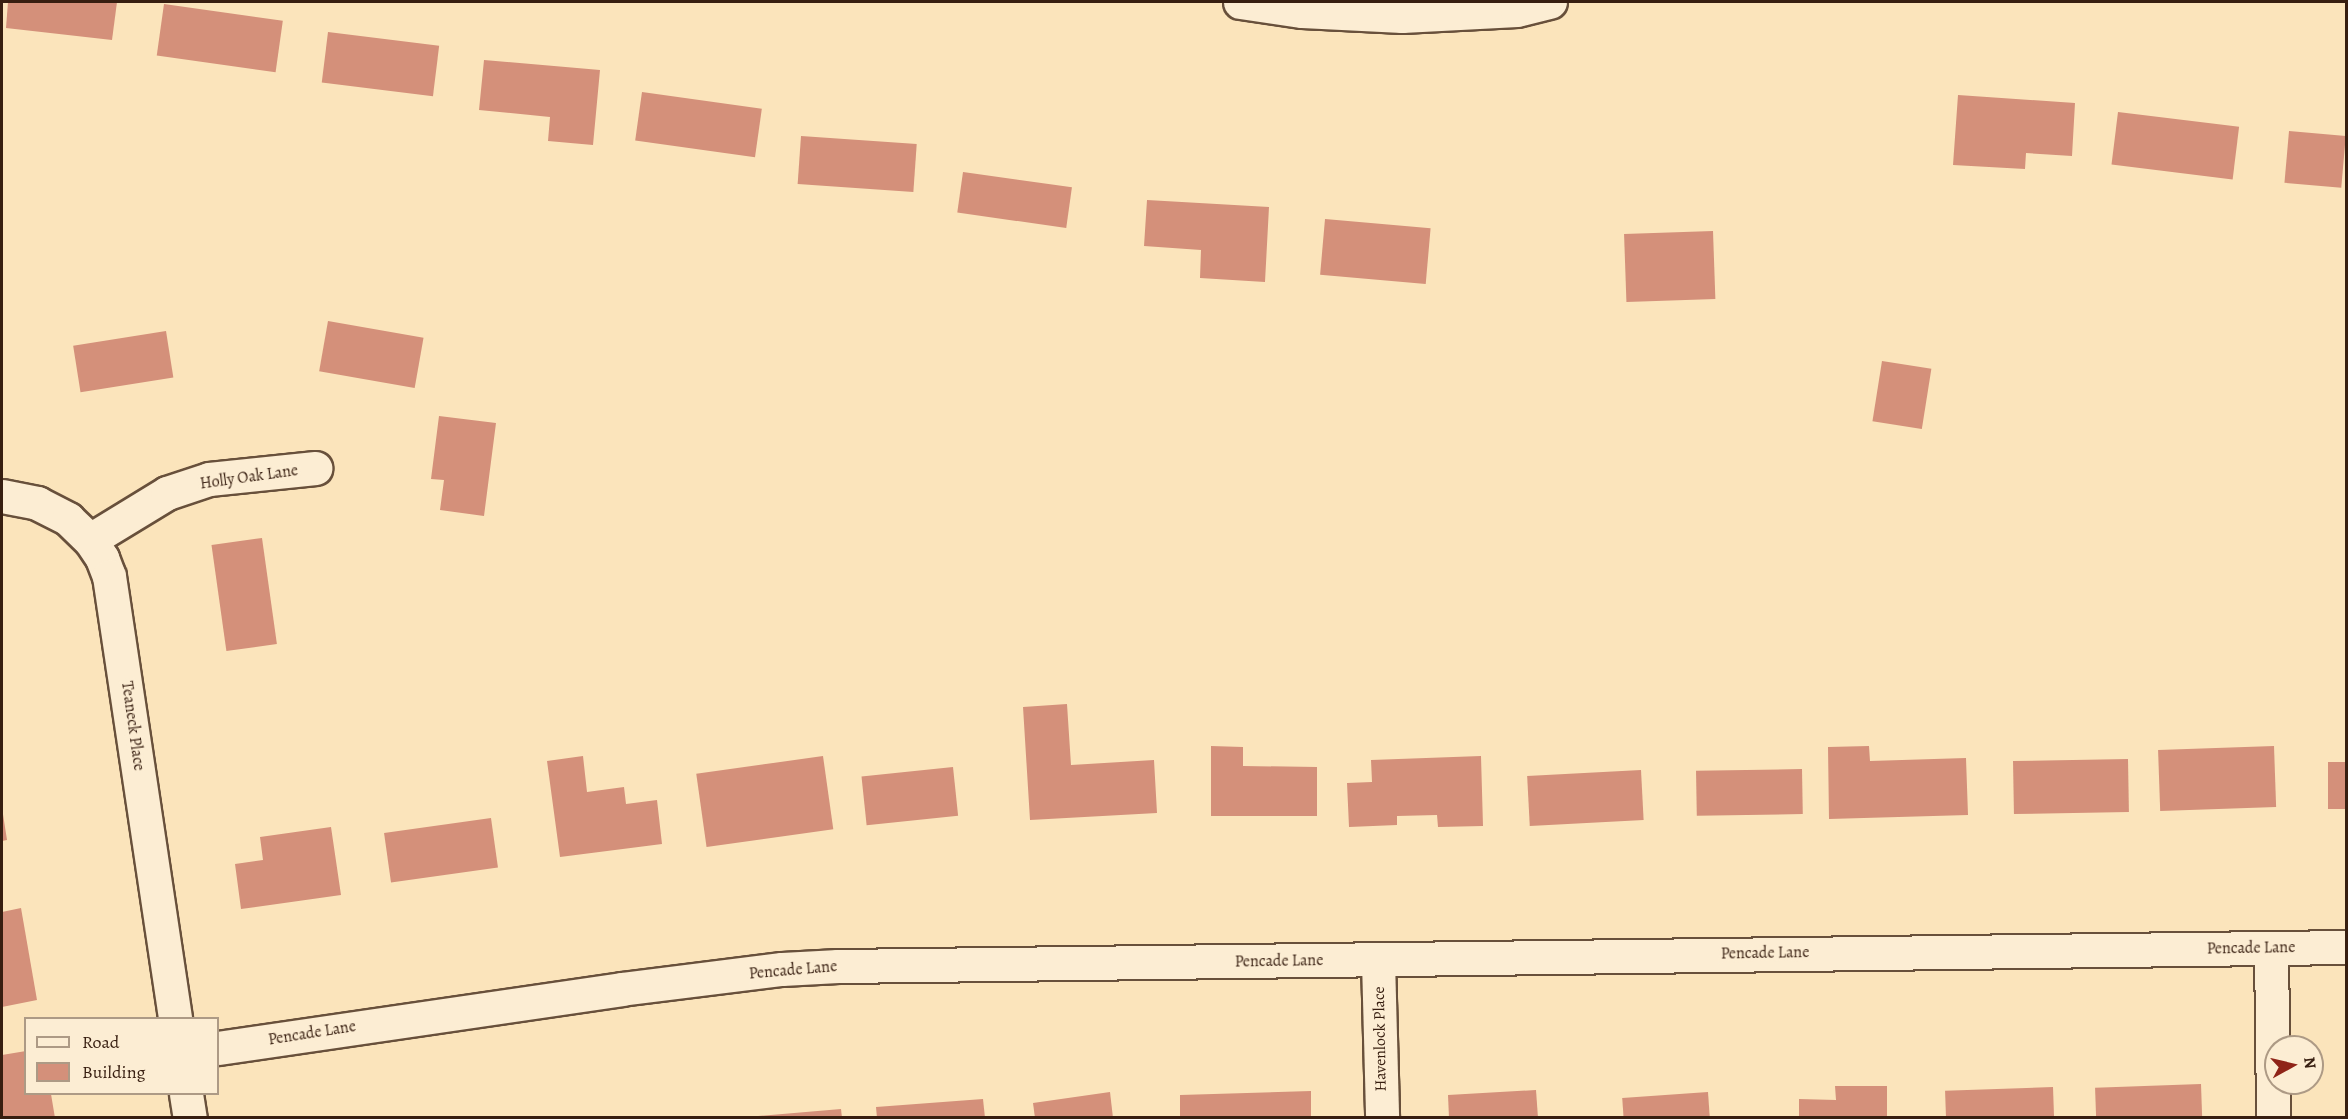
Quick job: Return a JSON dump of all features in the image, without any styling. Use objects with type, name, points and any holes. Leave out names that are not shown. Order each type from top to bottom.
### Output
[{"type":"street","points":[[1240,2],[1302,11],[1402,16],[1516,10],[1550,2]]},
{"type":"street","name":"Holly Oak Lane","points":[[90,540],[167,493],[209,479],[315,468]]},
{"type":"street","name":"Teaneck Place","points":[[2,496],[37,503],[68,519],[90,540],[102,558],[109,576],[175,1017]]},
{"type":"street","name":"Pencade Lane","points":[[219,1048],[621,989],[782,969],[838,966],[2346,947]]},
{"type":"street","points":[[2271,948],[2273,1118]]},
{"type":"street","name":"Havenlock Place","points":[[1378,960],[1382,1118]]},
{"type":"street","points":[[186,1095],[190,1118]]},
{"type":"building","points":[[8,2],[117,2],[112,40],[6,28]]},
{"type":"building","points":[[164,4],[283,21],[276,72],[157,55]]},
{"type":"building","points":[[328,32],[439,46],[433,96],[322,83]]},
{"type":"building","points":[[484,60],[600,70],[593,145],[548,141],[550,117],[479,110]]},
{"type":"building","points":[[642,92],[762,109],[755,157],[635,141]]},
{"type":"building","points":[[1958,95],[2075,103],[2072,156],[2026,153],[2025,169],[1953,165]]},
{"type":"building","points":[[2118,112],[2239,127],[2233,179],[2112,165]]},
{"type":"building","points":[[2289,131],[2346,136],[2341,188],[2284,183]]},
{"type":"building","points":[[801,136],[917,144],[913,192],[798,184]]},
{"type":"building","points":[[963,172],[1072,187],[1066,228],[957,213]]},
{"type":"building","points":[[1147,200],[1269,207],[1265,282],[1200,278],[1201,250],[1144,246]]},
{"type":"building","points":[[1325,219],[1431,228],[1426,284],[1320,275]]},
{"type":"building","points":[[1713,231],[1715,299],[1626,302],[1624,234]]},
{"type":"building","points":[[328,321],[424,338],[415,388],[319,371]]},
{"type":"building","points":[[166,331],[173,377],[81,392],[73,346]]},
{"type":"building","points":[[1882,361],[1931,369],[1922,429],[1872,421]]},
{"type":"building","points":[[439,416],[496,423],[484,516],[440,510],[444,480],[431,479]]},
{"type":"building","points":[[262,538],[277,644],[226,651],[211,545]]},
{"type":"building","points":[[1067,704],[1071,765],[1154,760],[1157,813],[1030,820],[1023,707]]},
{"type":"building","points":[[1211,746],[1243,747],[1243,766],[1317,767],[1317,816],[1211,816]]},
{"type":"building","points":[[1869,746],[1870,761],[1966,758],[1968,815],[1829,819],[1828,747]]},
{"type":"building","points":[[2274,746],[2276,807],[2160,811],[2158,750]]},
{"type":"building","points":[[583,756],[587,792],[624,787],[626,804],[657,800],[662,844],[560,857],[547,761]]},
{"type":"building","points":[[823,756],[833,829],[707,847],[696,774]]},
{"type":"building","points":[[1481,756],[1483,826],[1438,827],[1437,815],[1397,816],[1397,825],[1349,827],[1347,783],[1372,782],[1371,760]]},
{"type":"building","points":[[2128,759],[2129,812],[2014,814],[2013,761]]},
{"type":"building","points":[[2328,762],[2346,762],[2346,809],[2328,809]]},
{"type":"building","points":[[953,767],[958,816],[867,825],[862,777]]},
{"type":"building","points":[[1802,769],[1803,814],[1697,816],[1696,771]]},
{"type":"building","points":[[1641,770],[1644,820],[1530,826],[1527,776]]},
{"type":"building","points":[[2,808],[7,840],[2,841]]},
{"type":"building","points":[[491,818],[498,868],[391,883],[384,833]]},
{"type":"building","points":[[331,827],[341,895],[241,909],[235,864],[263,860],[260,837]]},
{"type":"building","points":[[21,908],[37,1000],[2,1007],[2,912]]},
{"type":"building","points":[[24,1051],[24,1095],[51,1095],[55,1118],[2,1118],[2,1055]]},
{"type":"building","points":[[2201,1084],[2202,1118],[2096,1118],[2095,1088]]},
{"type":"building","points":[[1835,1086],[1887,1086],[1887,1118],[1799,1118],[1799,1099],[1836,1100]]},
{"type":"building","points":[[2053,1087],[2054,1118],[1946,1118],[1945,1091]]},
{"type":"building","points":[[1536,1090],[1538,1118],[1449,1118],[1448,1095]]},
{"type":"building","points":[[1311,1091],[1311,1118],[1180,1118],[1180,1095]]},
{"type":"building","points":[[1110,1092],[1113,1118],[1035,1118],[1033,1103]]},
{"type":"building","points":[[1708,1092],[1710,1118],[1624,1118],[1622,1098]]},
{"type":"building","points":[[983,1099],[985,1118],[877,1118],[876,1107]]},
{"type":"building","points":[[841,1109],[842,1118],[758,1118],[758,1116]]}]
